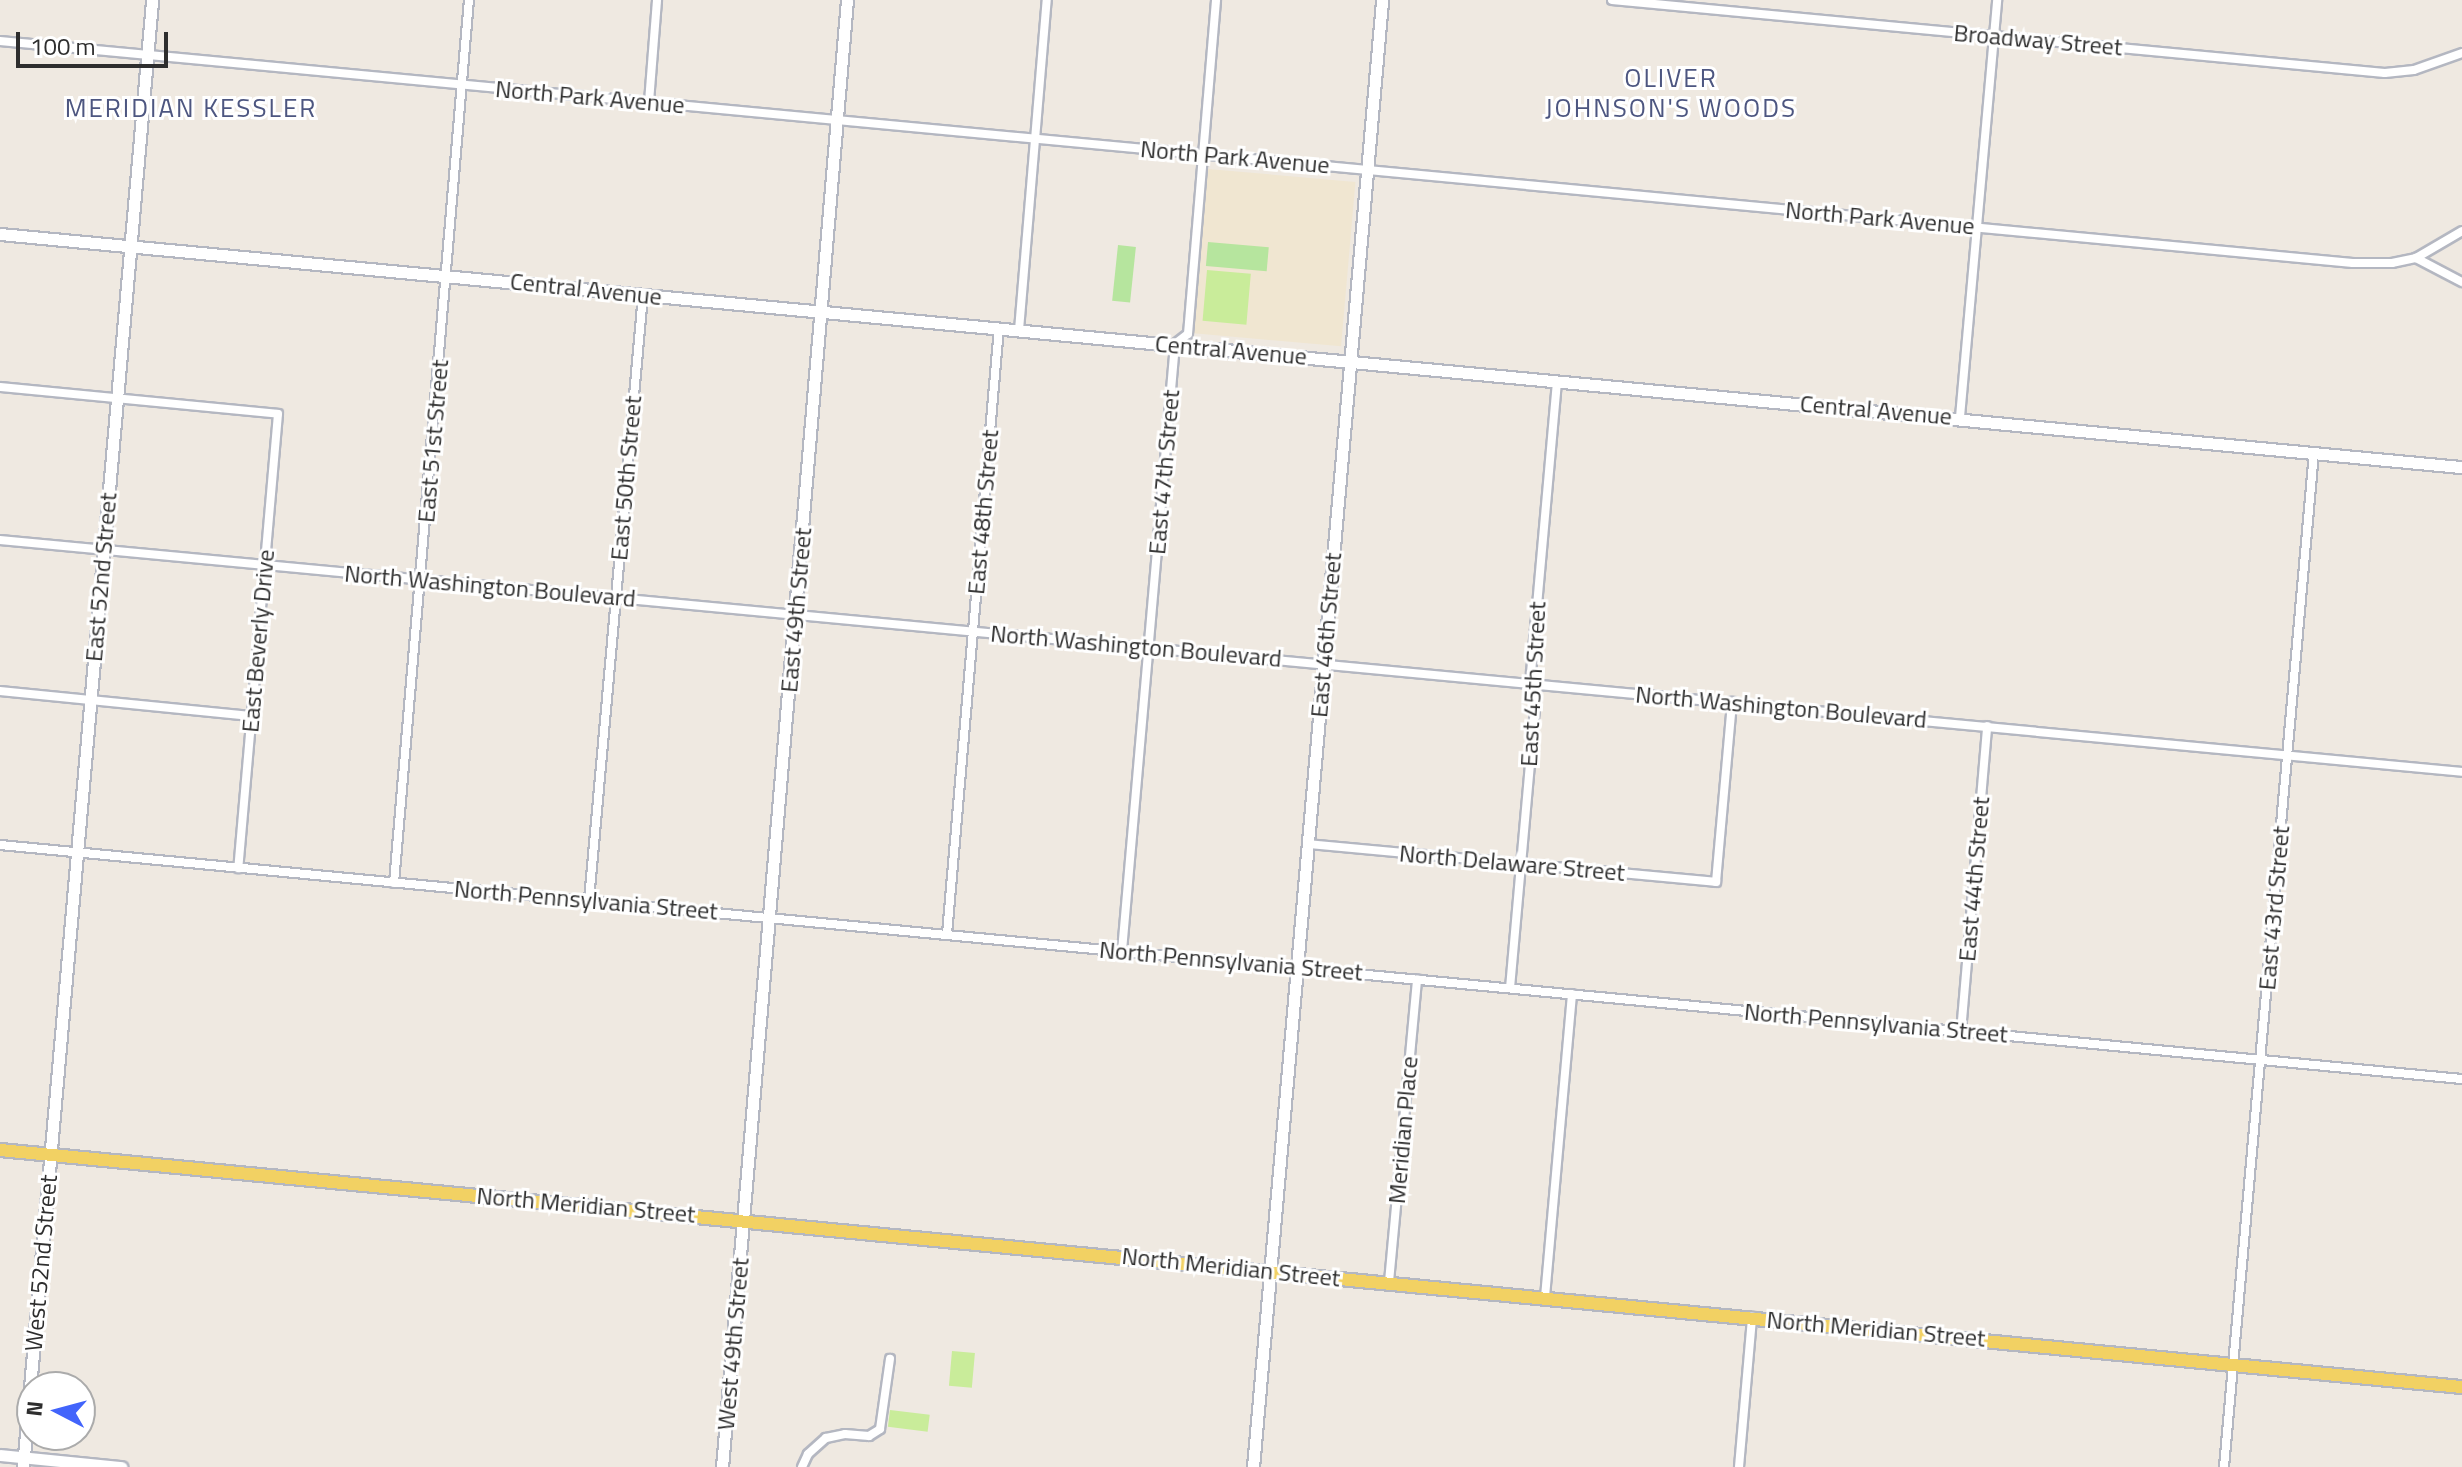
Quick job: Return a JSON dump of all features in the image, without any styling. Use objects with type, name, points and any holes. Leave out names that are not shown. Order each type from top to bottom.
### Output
[{"type":"main road","name":"East 52nd Street","points":[[50,1155],[152,0]]},
{"type":"main road","name":"East 49th Street","points":[[744,1221],[847,0]]},
{"type":"main road","name":"East 46th Street","points":[[1253,1467],[1382,0]]},
{"type":"main road","name":"Central Avenue","points":[[0,234],[1960,417],[2462,467]]},
{"type":"main road","name":"North Meridian Street","points":[[0,1150],[2462,1387]]},
{"type":"main road","name":"West 52nd Street","points":[[24,1462],[50,1155]]},
{"type":"main road","name":"West 49th Street","points":[[722,1467],[744,1221]]},
{"type":"main road","points":[[0,1455],[24,1462],[121,1467]]},
{"type":"street","name":"East 51st Street","points":[[394,883],[469,0]]},
{"type":"street","points":[[649,102],[657,0]]},
{"type":"street","points":[[1019,330],[1047,0]]},
{"type":"street","name":"East 47th Street","points":[[1122,951],[1175,344],[1188,334],[1216,0]]},
{"type":"street","name":"Broadway Street","points":[[1612,0],[2390,73],[2424,68],[2462,53]]},
{"type":"street","points":[[1960,417],[1997,0]]},
{"type":"street","name":"North Park Avenue","points":[[0,41],[2353,263],[2392,263],[2416,258],[2462,231]]},
{"type":"street","points":[[2416,258],[2462,282]]},
{"type":"street","name":"East 50th Street","points":[[589,900],[643,295]]},
{"type":"street","name":"East 48th Street","points":[[947,934],[999,328]]},
{"type":"street","name":"East 45th Street","points":[[1510,988],[1534,685],[1531,673],[1557,381]]},
{"type":"street","points":[[0,387],[117,398]]},
{"type":"street","name":"East Beverly Drive","points":[[117,398],[278,414],[238,868]]},
{"type":"street","name":"East 43rd Street","points":[[2224,1467],[2314,452]]},
{"type":"street","name":"North Washington Boulevard","points":[[0,540],[2462,772]]},
{"type":"street","points":[[0,691],[251,716]]},
{"type":"street","name":"North Delaware Street","points":[[1308,844],[1716,882],[1732,702]]},
{"type":"street","name":"East 44th Street","points":[[1961,1032],[1987,726]]},
{"type":"street","name":"North Pennsylvania Street","points":[[0,845],[2462,1079]]},
{"type":"street","name":"Meridian Place","points":[[1389,1282],[1417,979]]},
{"type":"street","points":[[1545,1297],[1572,994]]},
{"type":"street","points":[[1739,1467],[1752,1317]]},
{"type":"street","points":[[802,1467],[808,1454],[826,1438],[845,1434],[869,1436],[880,1429],[890,1359]]},
{"type":"shaded area","points":[[1208,169],[1355,182],[1341,346],[1194,333]]},
{"type":"green space","points":[[1208,242],[1269,247],[1267,271],[1206,266]]},
{"type":"green space","points":[[1118,245],[1136,247],[1130,303],[1112,301]]},
{"type":"green space","points":[[1207,270],[1251,274],[1246,325],[1203,321]]},
{"type":"green space","points":[[952,1351],[975,1353],[972,1388],[949,1386]]},
{"type":"green space","points":[[890,1410],[930,1415],[928,1432],[888,1427]]},
{"type":"district","name":"OLIVER JOHNSON'S WOODS","points":[[1671,93]]},
{"type":"district","name":"MERIDIAN KESSLER","points":[[191,108]]}]
